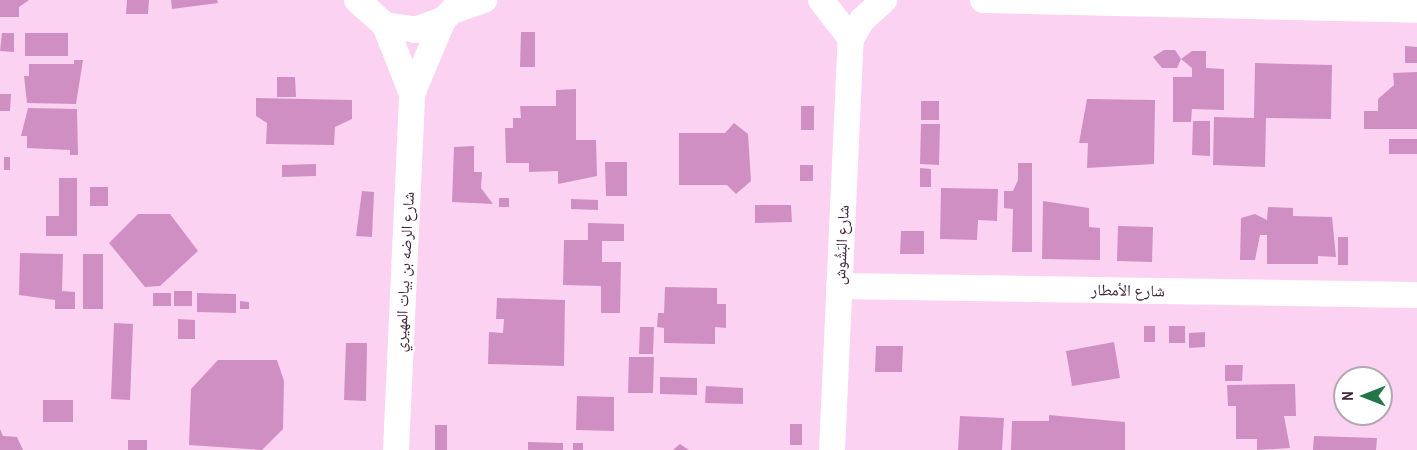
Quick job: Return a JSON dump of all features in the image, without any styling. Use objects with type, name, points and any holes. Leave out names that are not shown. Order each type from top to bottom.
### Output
[{"type":"street","points":[[357,0],[385,25],[415,30],[453,10],[484,0]]},
{"type":"street","points":[[821,0],[851,39],[862,20],[884,0]]},
{"type":"street","points":[[983,0],[1417,10]]},
{"type":"street","name":"شارع الرضه بن بيات المهيري","points":[[396,450],[412,94],[453,10]]},
{"type":"street","name":"شارع الرضه بن بيات المهيري","points":[[385,25],[412,94]]},
{"type":"street","name":"شارع البَشُوش","points":[[831,450],[851,39]]},
{"type":"street","name":"شارع الأمطار","points":[[839,286],[1417,295]]},
{"type":"building","points":[[0,0],[29,0],[19,7],[19,17],[0,17]]},
{"type":"building","points":[[127,0],[149,0],[148,14],[126,14]]},
{"type":"building","points":[[171,0],[217,0],[218,3],[172,9]]},
{"type":"building","points":[[521,32],[535,32],[535,67],[520,67]]},
{"type":"building","points":[[2,33],[14,33],[14,52],[0,51]]},
{"type":"building","points":[[25,33],[68,33],[68,56],[25,56]]},
{"type":"building","points":[[1405,46],[1417,47],[1417,63],[1405,63]]},
{"type":"building","points":[[1164,50],[1175,50],[1181,59],[1177,68],[1162,68],[1153,57]]},
{"type":"building","points":[[1192,51],[1206,51],[1206,68],[1224,69],[1224,110],[1192,109],[1191,122],[1173,122],[1173,77],[1192,77],[1192,68],[1181,59]]},
{"type":"building","points":[[74,60],[83,60],[76,104],[27,103],[24,76],[29,76],[29,64],[74,64]]},
{"type":"building","points":[[1255,63],[1332,65],[1331,119],[1266,118],[1265,167],[1213,165],[1214,117],[1254,118]]},
{"type":"building","points":[[1417,72],[1417,129],[1364,129],[1364,111],[1378,111],[1378,99],[1394,85],[1393,73]]},
{"type":"building","points":[[277,77],[295,77],[296,97],[277,97]]},
{"type":"building","points":[[576,89],[576,140],[596,140],[597,176],[558,184],[558,171],[529,172],[529,163],[506,163],[505,128],[513,128],[513,118],[521,118],[520,106],[556,106],[556,90]]},
{"type":"building","points":[[0,94],[11,94],[10,111],[0,111]]},
{"type":"building","points":[[256,98],[352,100],[352,119],[335,127],[334,145],[266,144],[267,123],[256,116]]},
{"type":"building","points":[[1087,99],[1155,100],[1154,164],[1087,168],[1088,143],[1079,143]]},
{"type":"building","points":[[921,101],[939,101],[939,120],[921,120]]},
{"type":"building","points":[[801,106],[814,106],[814,130],[801,130]]},
{"type":"building","points":[[28,108],[77,109],[78,155],[70,155],[70,150],[27,148],[27,136],[21,136]]},
{"type":"building","points":[[1193,121],[1210,121],[1210,156],[1192,155]]},
{"type":"building","points":[[734,123],[748,134],[751,181],[736,194],[727,185],[679,185],[679,133],[725,133]]},
{"type":"building","points":[[921,124],[940,124],[939,165],[920,164]]},
{"type":"building","points":[[1389,139],[1417,139],[1417,154],[1389,154]]},
{"type":"building","points":[[474,146],[474,172],[482,172],[481,188],[493,204],[452,202],[454,147]]},
{"type":"building","points":[[4,157],[10,157],[10,170],[4,170]]},
{"type":"building","points":[[605,162],[627,162],[627,196],[606,196]]},
{"type":"building","points":[[1018,163],[1032,163],[1032,252],[1012,252],[1013,209],[1004,208],[1004,191],[1013,191],[1018,180]]},
{"type":"building","points":[[316,164],[316,176],[282,177],[282,165]]},
{"type":"building","points":[[800,165],[813,165],[813,181],[800,181]]},
{"type":"building","points":[[920,168],[931,169],[931,187],[920,187]]},
{"type":"building","points":[[59,178],[77,178],[77,236],[46,236],[46,216],[59,216]]},
{"type":"building","points":[[90,187],[108,187],[108,206],[90,206]]},
{"type":"building","points":[[941,188],[998,189],[997,221],[978,220],[977,240],[940,239]]},
{"type":"building","points":[[362,191],[374,192],[372,237],[356,236]]},
{"type":"building","points":[[499,198],[509,198],[509,207],[499,207]]},
{"type":"building","points":[[571,199],[598,200],[598,210],[571,209]]},
{"type":"building","points":[[1043,201],[1089,208],[1089,227],[1100,228],[1100,260],[1042,259]]},
{"type":"building","points":[[755,205],[791,205],[792,222],[755,223]]},
{"type":"building","points":[[1268,207],[1293,208],[1293,216],[1332,217],[1336,257],[1318,256],[1318,264],[1267,264],[1267,235],[1260,235],[1255,260],[1240,260],[1241,218],[1255,214],[1267,220]]},
{"type":"building","points":[[138,214],[170,214],[198,251],[160,286],[145,287],[109,243]]},
{"type":"building","points":[[588,223],[624,224],[624,241],[602,241],[602,262],[621,262],[620,313],[601,313],[601,286],[563,285],[564,240],[588,240]]},
{"type":"building","points":[[1118,226],[1153,227],[1152,262],[1117,261]]},
{"type":"building","points":[[901,231],[924,231],[924,254],[900,254]]},
{"type":"building","points":[[1338,237],[1348,237],[1348,265],[1338,265]]},
{"type":"building","points":[[20,253],[63,254],[62,291],[75,292],[75,309],[55,309],[55,300],[19,295]]},
{"type":"building","points":[[83,254],[103,254],[103,309],[83,309]]},
{"type":"building","points":[[665,287],[717,288],[717,304],[726,304],[726,328],[715,327],[715,344],[664,343],[664,328],[657,327],[658,313],[664,313]]},
{"type":"building","points":[[174,291],[192,291],[192,306],[174,306]]},
{"type":"building","points":[[153,293],[171,293],[171,306],[153,306]]},
{"type":"building","points":[[197,293],[236,294],[236,313],[197,312]]},
{"type":"building","points":[[497,298],[565,300],[564,366],[488,364],[489,332],[503,333],[504,319],[496,319]]},
{"type":"building","points":[[240,301],[249,302],[249,309],[240,309]]},
{"type":"building","points":[[178,319],[195,320],[195,339],[178,339]]},
{"type":"building","points":[[114,323],[133,324],[130,400],[111,399]]},
{"type":"building","points":[[1144,326],[1155,326],[1155,342],[1144,342]]},
{"type":"building","points":[[1169,326],[1185,326],[1185,343],[1169,343]]},
{"type":"building","points":[[640,327],[654,327],[653,354],[639,354]]},
{"type":"building","points":[[1205,332],[1205,347],[1189,348],[1189,333]]},
{"type":"building","points":[[1114,342],[1120,378],[1072,386],[1066,351]]},
{"type":"building","points":[[346,343],[367,343],[366,401],[344,400]]},
{"type":"building","points":[[876,346],[903,346],[902,372],[875,372]]},
{"type":"building","points":[[629,357],[654,357],[653,393],[628,393]]},
{"type":"building","points":[[218,360],[277,360],[284,381],[283,429],[262,450],[189,445],[191,389]]},
{"type":"building","points":[[1225,365],[1243,365],[1242,381],[1225,381]]},
{"type":"building","points":[[660,377],[697,378],[697,395],[660,394]]},
{"type":"building","points":[[1295,384],[1296,416],[1284,416],[1290,448],[1257,450],[1257,439],[1236,439],[1236,406],[1228,406],[1227,385]]},
{"type":"building","points":[[706,386],[743,388],[743,404],[705,403]]},
{"type":"building","points":[[577,396],[614,397],[614,431],[576,430]]},
{"type":"building","points":[[43,400],[73,400],[73,422],[43,422]]},
{"type":"building","points":[[1049,415],[1125,422],[1125,450],[1011,450],[1012,421],[1049,421]]},
{"type":"building","points":[[960,416],[1004,418],[1002,450],[958,450]]},
{"type":"building","points":[[790,424],[802,424],[802,445],[790,445]]},
{"type":"building","points":[[435,425],[447,425],[447,450],[435,450]]},
{"type":"building","points":[[0,429],[3,436],[17,437],[23,450],[0,450]]},
{"type":"building","points":[[1314,436],[1377,438],[1376,450],[1313,450]]},
{"type":"building","points":[[128,440],[147,440],[147,450],[128,450]]},
{"type":"building","points":[[528,442],[563,443],[563,450],[528,450]]},
{"type":"building","points":[[573,443],[583,443],[583,450],[573,450]]},
{"type":"building","points":[[680,444],[689,450],[673,450]]}]
